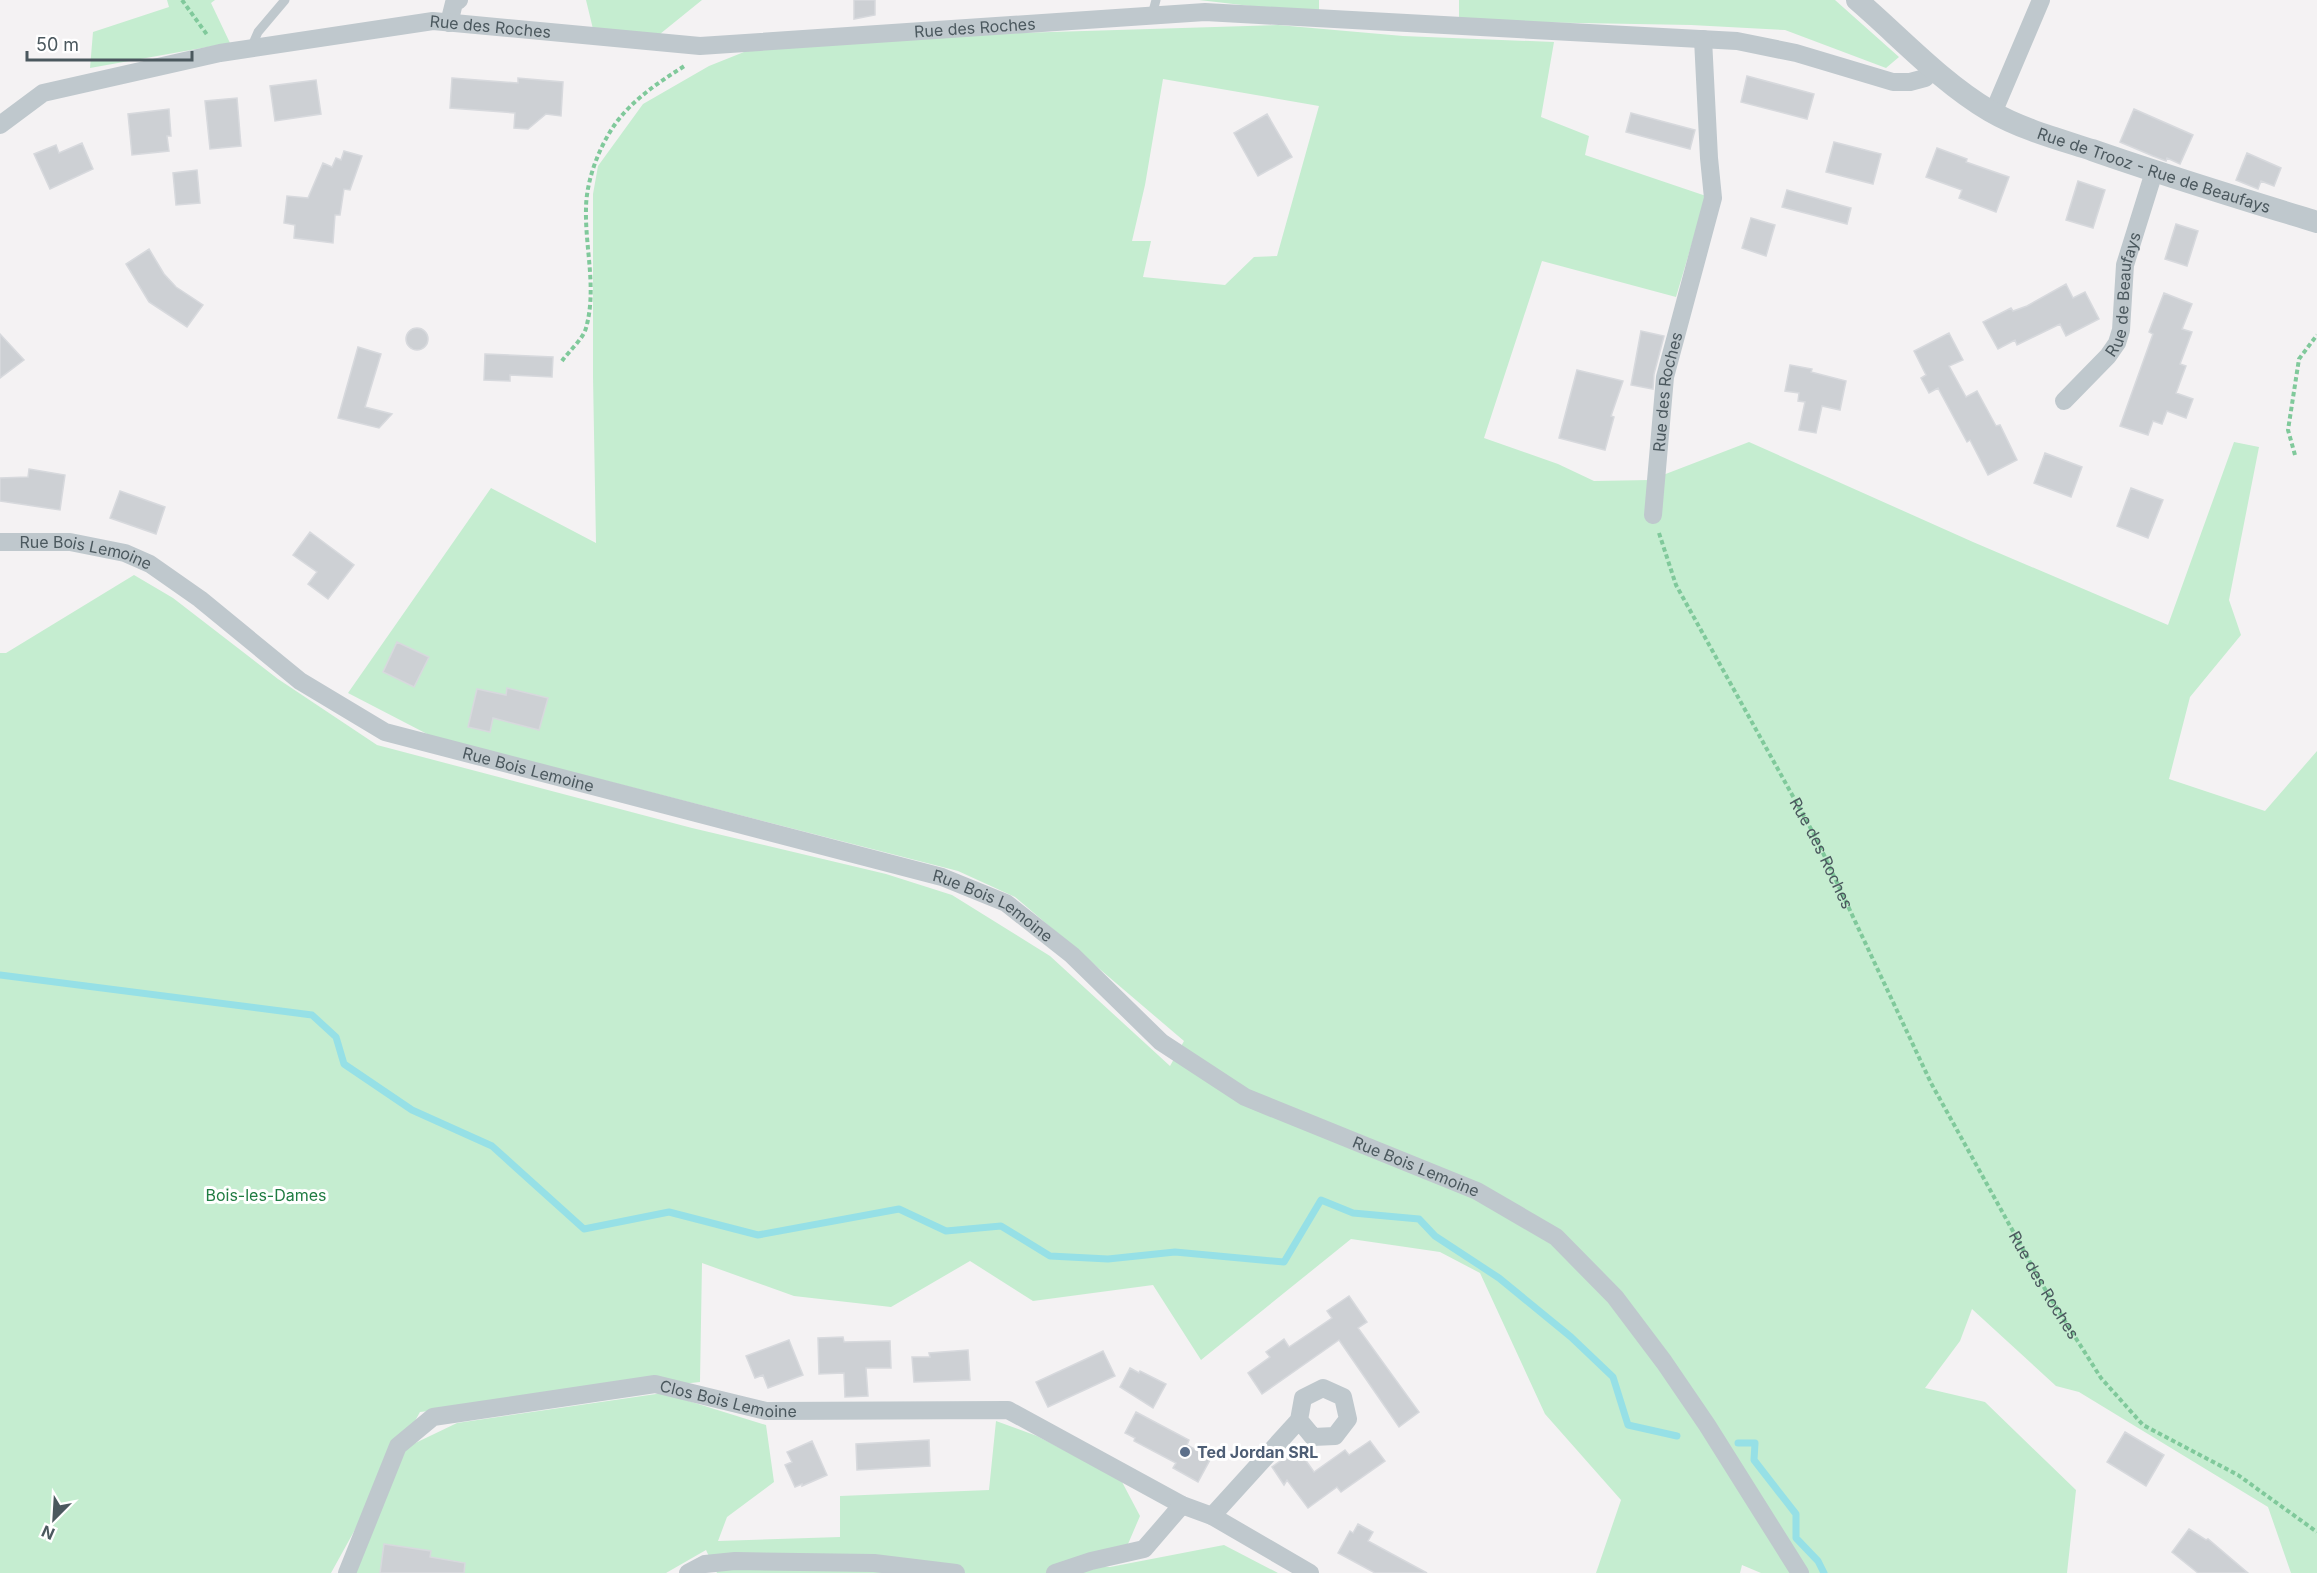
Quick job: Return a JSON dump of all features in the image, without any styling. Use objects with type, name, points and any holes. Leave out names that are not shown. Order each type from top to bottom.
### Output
[{"type":"street","points":[[449,22],[454,3],[459,0]]},
{"type":"street","points":[[1857,0],[1935,69],[1974,101],[1993,113],[2041,0]]},
{"type":"street","name":"Rue des Roches","points":[[0,125],[43,93],[220,53],[250,50],[333,34],[433,21],[700,46],[1154,8],[1737,41],[1796,53],[1893,82],[1911,82],[1925,78],[1935,69]]},
{"type":"street","name":"Rue des Roches","points":[[1653,515],[1665,377],[1713,198],[1703,39]]},
{"type":"street","name":"Rue de Trooz - Rue de Beaufays","points":[[1993,113],[2024,127],[2154,172],[2317,222]]},
{"type":"street","name":"Rue de Beaufays","points":[[2064,401],[2108,356],[2117,343],[2121,330],[2125,265],[2154,172]]},
{"type":"street","name":"Rue Bois Lemoine","points":[[0,542],[70,542],[125,553],[150,564],[200,598],[300,681],[385,732],[942,877],[1006,903],[1072,955],[1161,1042],[1245,1097],[1477,1191],[1556,1237],[1615,1297],[1664,1362],[1707,1425],[1800,1573]]},
{"type":"street","name":"Clos Bois Lemoine","points":[[347,1573],[398,1446],[433,1417],[655,1384],[766,1412],[1008,1410],[1182,1505],[1212,1516],[1310,1573]]},
{"type":"street","points":[[1212,1516],[1299,1420]]},
{"type":"street","points":[[1054,1573],[1090,1561],[1144,1549],[1182,1505]]},
{"type":"street","points":[[688,1573],[705,1564],[735,1561],[874,1563],[956,1573]]},
{"type":"lane","points":[[250,50],[258,32],[285,0]]},
{"type":"path","points":[[182,0],[220,53]]},
{"type":"path","points":[[562,361],[585,330],[591,295],[585,208],[589,177],[603,145],[624,113],[656,85],[692,62],[700,46]]},
{"type":"path","points":[[2295,455],[2288,430],[2299,359],[2317,335]]},
{"type":"path","name":"Rue des Roches","points":[[1653,515],[1676,585],[1816,838],[1932,1083],[2046,1291],[2101,1378],[2143,1425],[2238,1475],[2317,1532]]},
{"type":"green space","points":[[167,0],[215,0],[211,3],[230,43],[90,68],[93,32],[169,7]]},
{"type":"green space","points":[[586,0],[702,0],[660,34],[593,29]]},
{"type":"green space","points":[[1199,0],[1319,0],[1319,14]]},
{"type":"green space","points":[[1459,0],[1835,0],[1899,57],[1886,68],[1785,30],[1691,25],[1459,21]]},
{"type":"green space","name":"Bois-les-Dames","points":[[1278,25],[1403,36],[1554,42],[1541,117],[1589,136],[1585,155],[1706,196],[1676,297],[1542,261],[1484,438],[1558,464],[1594,481],[1650,480],[1749,442],[1973,542],[2168,625],[2234,442],[2259,447],[2229,600],[2241,635],[2190,697],[2169,779],[2265,811],[2317,751],[2317,1573],[2291,1573],[2268,1507],[2079,1392],[2056,1386],[1972,1309],[1960,1341],[1925,1388],[1985,1402],[2076,1490],[2067,1573],[1761,1573],[1742,1565],[1740,1573],[1596,1573],[1621,1500],[1545,1414],[1480,1273],[1440,1252],[1351,1239],[1201,1360],[1153,1285],[1033,1301],[970,1261],[891,1307],[794,1296],[702,1263],[700,1382],[420,1412],[331,1573],[0,1573],[0,653],[6,653],[134,575],[173,598],[278,679],[377,745],[692,828],[886,874],[952,895],[1050,956],[1170,1066],[1184,1041],[1015,897],[958,871],[431,736],[348,693],[491,488],[596,543],[593,194],[598,166],[643,104],[709,66],[754,48],[1019,33]],"holes":[[[1163,79],[1319,106],[1277,256],[1254,257],[1225,285],[1143,277],[1151,241],[1132,241],[1145,185]]]},
{"type":"green space","points":[[663,1393],[766,1425],[774,1482],[727,1517],[718,1541],[840,1537],[840,1496],[989,1490],[996,1421],[1037,1436],[1121,1480],[1140,1516],[1128,1544],[1079,1565],[1110,1567],[1224,1545],[1278,1573],[717,1573],[706,1550],[666,1573],[356,1573],[359,1554],[407,1447],[457,1423]]},
{"type":"building","points":[[854,0],[875,0],[875,15],[854,19]]},
{"type":"building","points":[[1747,76],[1814,94],[1807,119],[1741,102]]},
{"type":"building","points":[[452,78],[518,83],[518,78],[563,82],[561,116],[546,114],[528,129],[514,128],[515,113],[450,108]]},
{"type":"building","points":[[316,80],[321,114],[275,121],[270,86]]},
{"type":"building","points":[[237,98],[241,146],[210,149],[205,101]]},
{"type":"building","points":[[169,109],[171,136],[167,136],[169,151],[132,155],[128,114]]},
{"type":"building","points":[[2134,109],[2193,135],[2180,164],[2167,158],[2166,161],[2120,142]]},
{"type":"building","points":[[1631,113],[1695,130],[1690,149],[1626,132]]},
{"type":"building","points":[[1267,114],[1292,157],[1258,176],[1234,133]]},
{"type":"building","points":[[1834,142],[1881,154],[1873,184],[1826,172]]},
{"type":"building","points":[[82,143],[93,169],[50,189],[34,154],[56,145],[59,153]]},
{"type":"building","points":[[1937,148],[1967,159],[1966,162],[2009,177],[1996,212],[1959,198],[1962,190],[1926,177]]},
{"type":"building","points":[[344,151],[362,156],[350,190],[344,189],[340,215],[335,215],[333,243],[294,238],[295,225],[284,223],[287,196],[308,198],[323,163],[332,167],[336,158],[341,160]]},
{"type":"building","points":[[2247,153],[2281,168],[2274,186],[2261,181],[2258,189],[2236,180]]},
{"type":"building","points":[[197,170],[200,203],[176,205],[173,173]]},
{"type":"building","points":[[2078,181],[2105,190],[2093,228],[2066,220]]},
{"type":"building","points":[[1787,190],[1851,208],[1847,224],[1782,207]]},
{"type":"building","points":[[1751,218],[1775,225],[1766,256],[1742,248]]},
{"type":"building","points":[[2176,224],[2198,231],[2187,266],[2165,259]]},
{"type":"building","points":[[149,249],[164,274],[176,287],[203,305],[187,327],[149,302],[126,264]]},
{"type":"building","points":[[2066,284],[2073,298],[2085,292],[2099,319],[2066,336],[2060,324],[2017,345],[2015,340],[1998,349],[1983,322],[2011,308],[2013,311],[2027,306]]},
{"type":"building","points":[[2164,293],[2192,304],[2182,329],[2192,332],[2180,364],[2186,366],[2176,393],[2193,399],[2186,418],[2167,411],[2162,424],[2153,421],[2148,435],[2120,426],[2153,334],[2149,332]]},
{"type":"building","points":[[417,328],[425,331],[428,339],[425,347],[417,350],[409,347],[406,339],[409,331]]},
{"type":"building","points":[[1641,331],[1664,336],[1654,374],[1653,389],[1631,385]]},
{"type":"building","points":[[1949,333],[1963,360],[1949,366],[1966,397],[1977,391],[1996,426],[2000,425],[2017,460],[1988,475],[1970,440],[1967,442],[1938,388],[1929,393],[1921,378],[1926,375],[1914,351]]},
{"type":"building","points":[[0,334],[24,360],[0,378]]},
{"type":"building","points":[[358,347],[381,354],[365,407],[392,414],[379,428],[338,418]]},
{"type":"building","points":[[485,354],[553,357],[552,377],[510,375],[510,381],[484,380]]},
{"type":"building","points":[[1790,365],[1812,369],[1811,372],[1846,381],[1840,410],[1822,406],[1816,433],[1799,430],[1805,402],[1798,401],[1799,393],[1785,391]]},
{"type":"building","points":[[1577,370],[1623,381],[1611,416],[1614,417],[1605,450],[1559,438]]},
{"type":"building","points":[[2045,453],[2082,467],[2071,497],[2034,483]]},
{"type":"building","points":[[29,469],[65,475],[60,510],[0,501],[0,478],[28,477]]},
{"type":"building","points":[[2131,488],[2163,500],[2148,538],[2117,526]]},
{"type":"building","points":[[120,491],[165,507],[156,534],[110,518]]},
{"type":"building","points":[[310,532],[354,565],[328,599],[308,584],[317,572],[293,555]]},
{"type":"building","points":[[397,642],[429,657],[414,687],[383,672]]},
{"type":"building","points":[[507,688],[548,698],[539,730],[493,718],[490,732],[468,727],[477,689],[506,695]]},
{"type":"building","points":[[1349,1296],[1367,1322],[1358,1328],[1419,1412],[1399,1427],[1339,1340],[1262,1394],[1248,1373],[1270,1357],[1266,1352],[1284,1339],[1289,1347],[1332,1318],[1327,1311]]},
{"type":"building","points":[[843,1337],[844,1342],[890,1341],[891,1368],[866,1368],[868,1396],[845,1397],[844,1373],[819,1374],[818,1338]]},
{"type":"building","points":[[789,1340],[803,1375],[768,1388],[763,1375],[755,1378],[746,1356]]},
{"type":"building","points":[[968,1350],[970,1380],[914,1382],[912,1357],[930,1357],[929,1353]]},
{"type":"building","points":[[1103,1351],[1115,1376],[1048,1407],[1036,1382]]},
{"type":"building","points":[[1130,1368],[1166,1384],[1153,1408],[1120,1387]]},
{"type":"building","points":[[1136,1412],[1189,1440],[1187,1445],[1211,1458],[1198,1482],[1173,1468],[1176,1463],[1134,1441],[1135,1438],[1125,1433]]},
{"type":"building","points":[[2125,1432],[2164,1455],[2146,1486],[2107,1462]]},
{"type":"building","points":[[929,1440],[930,1466],[857,1470],[856,1444]]},
{"type":"building","points":[[812,1441],[827,1475],[795,1487],[785,1465],[792,1462],[787,1452]]},
{"type":"building","points":[[1370,1441],[1385,1461],[1341,1492],[1337,1487],[1308,1508],[1287,1480],[1284,1485],[1272,1467],[1304,1444],[1308,1447],[1302,1455],[1314,1472],[1345,1450],[1349,1455]]},
{"type":"building","points":[[1358,1524],[1373,1532],[1368,1541],[1427,1573],[1375,1573],[1338,1553],[1350,1531],[1353,1533]]},
{"type":"building","points":[[2189,1529],[2206,1540],[2208,1539],[2248,1573],[2198,1573],[2172,1552]]},
{"type":"building","points":[[384,1544],[431,1551],[430,1557],[465,1563],[464,1573],[380,1573]]},
{"type":"waterway","points":[[0,975],[312,1015],[336,1037],[344,1064],[412,1110],[492,1146],[584,1229],[669,1212],[758,1235],[899,1209],[946,1231],[1001,1226],[1050,1256],[1108,1259],[1175,1252],[1284,1262],[1321,1200],[1353,1213],[1419,1219],[1435,1236],[1499,1278],[1571,1337],[1613,1377],[1628,1425],[1677,1436]]},
{"type":"waterway","points":[[1738,1443],[1755,1443],[1754,1460],[1796,1514],[1796,1538],[1818,1561],[1824,1573]]},
{"type":"place","name":"Ted Jordan SRL","points":[[1185,1452]]}]
